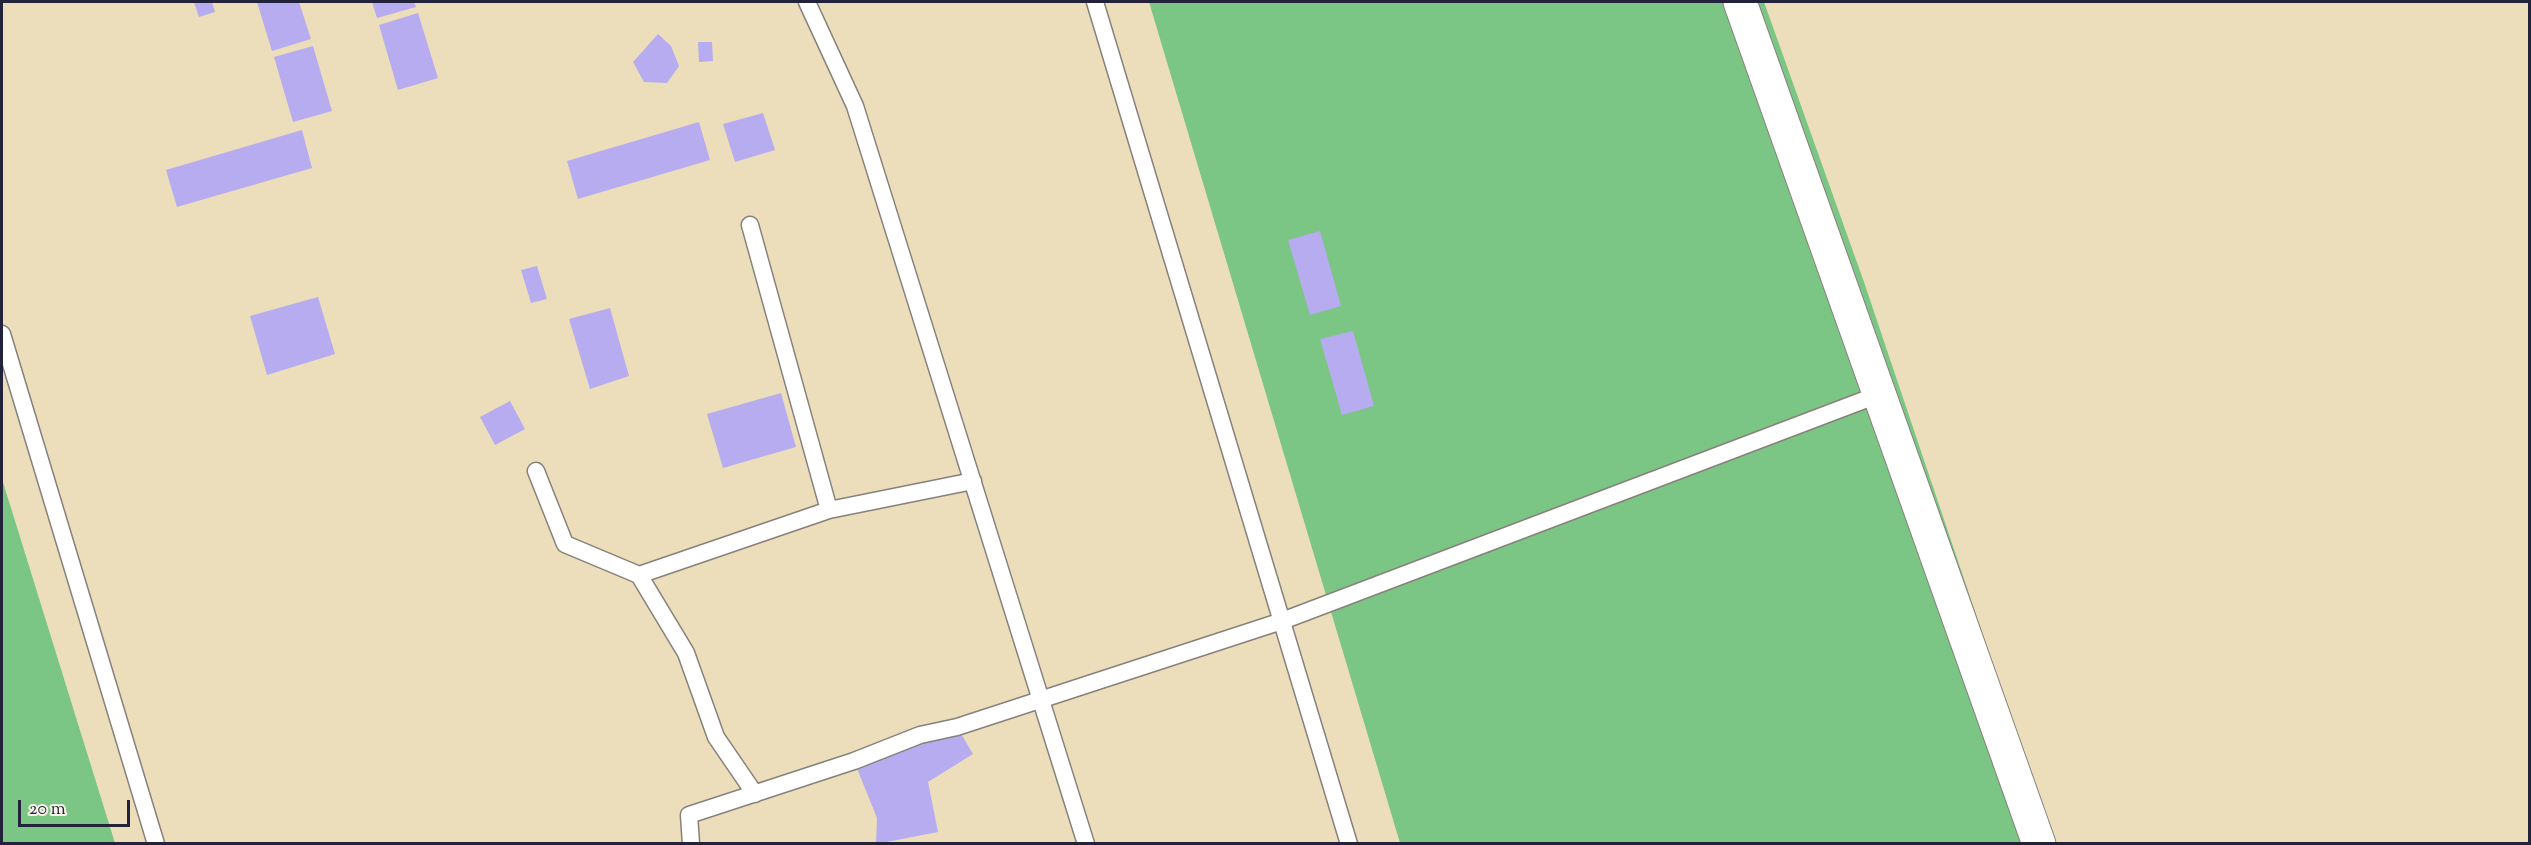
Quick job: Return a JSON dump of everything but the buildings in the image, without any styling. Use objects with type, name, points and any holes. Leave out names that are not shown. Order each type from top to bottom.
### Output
[{"type":"main road","points":[[1740,2],[2039,843]]},
{"type":"lane","points":[[807,2],[855,106],[1086,843]]},
{"type":"lane","points":[[1095,2],[1349,843]]},
{"type":"lane","points":[[750,225],[829,510]]},
{"type":"lane","points":[[2,334],[156,843]]},
{"type":"lane","points":[[691,843],[689,815],[854,761],[920,735],[957,727],[1282,621],[1880,394]]},
{"type":"lane","points":[[536,471],[565,544],[639,575],[686,654],[716,736],[755,794]]},
{"type":"lane","points":[[639,575],[829,510],[973,481]]},
{"type":"green space","points":[[1149,2],[1764,2],[1865,285],[2053,843],[1400,843]]},
{"type":"green space","points":[[2,479],[115,843],[2,843]]}]
